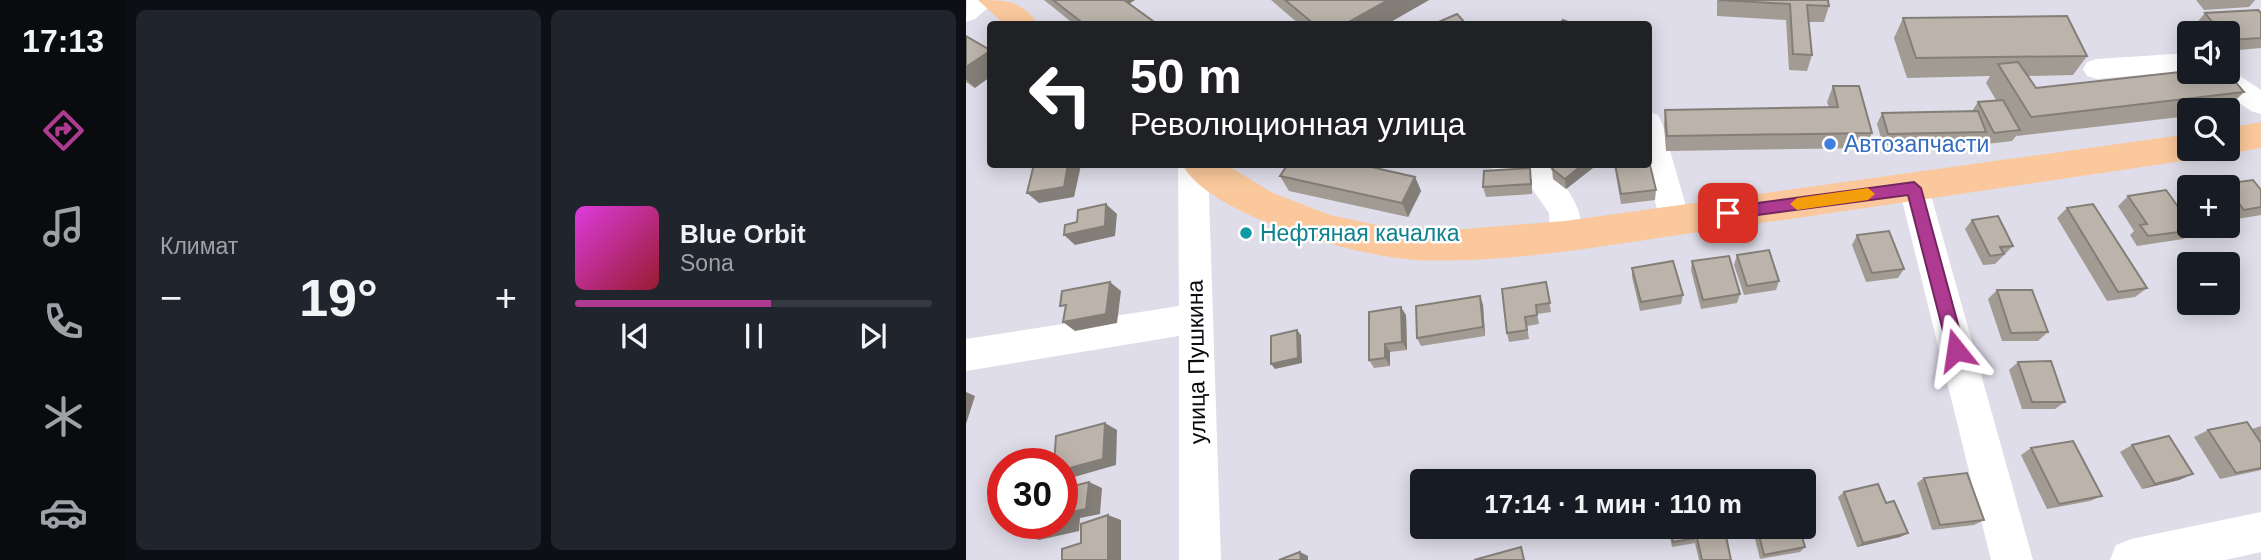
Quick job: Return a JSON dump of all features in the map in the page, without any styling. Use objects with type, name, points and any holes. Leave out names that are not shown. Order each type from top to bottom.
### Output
[{"type":"main road","points":[[993,0],[1019,21]]},
{"type":"main road","points":[[2240,139],[2261,135]]},
{"type":"main road","points":[[1204,168],[1283,215],[1377,240],[1442,244],[1507,242],[1566,235],[1914,188],[2177,148]]},
{"type":"street","points":[[966,13],[984,0]]},
{"type":"street","points":[[2097,69],[2177,63]]},
{"type":"street","points":[[2232,84],[2261,104]]},
{"type":"street","points":[[1652,137],[1675,220]]},
{"type":"street","name":"улица Пушкина","points":[[1193,168],[1200,560]]},
{"type":"street","points":[[1526,168],[1536,170],[1564,211],[1566,235]]},
{"type":"street","points":[[1914,188],[2012,560]]},
{"type":"street","points":[[966,355],[1196,318]]},
{"type":"street","points":[[2131,560],[2261,532]]},
{"type":"building","points":[[1053,0],[1124,0],[1153,21],[1080,21]]},
{"type":"building","points":[[1285,0],[1388,0],[1350,21],[1310,21]]},
{"type":"building","points":[[1719,0],[1828,0],[1829,6],[1807,5],[1812,55],[1793,54],[1790,4]]},
{"type":"building","points":[[2258,10],[2261,13],[2261,38],[2240,39],[2240,21],[2211,21],[2205,13]]},
{"type":"building","points":[[1457,14],[1463,21],[1441,21]]},
{"type":"building","points":[[2067,16],[2087,56],[1916,58],[1903,18]]},
{"type":"building","points":[[966,36],[987,48],[987,53],[966,67]]},
{"type":"building","points":[[2018,62],[2036,88],[2177,72],[2177,84],[2237,84],[2244,92],[2031,117],[1998,64]]},
{"type":"building","points":[[1833,86],[1859,86],[1872,133],[1667,136],[1665,110],[1838,107]]},
{"type":"building","points":[[2003,100],[2020,130],[1994,133],[1978,102]]},
{"type":"building","points":[[1978,111],[1986,132],[1888,134],[1882,113]]},
{"type":"building","points":[[1033,168],[1067,168],[1064,187],[1027,193]]},
{"type":"building","points":[[1285,168],[1376,168],[1415,177],[1402,203],[1280,176]]},
{"type":"building","points":[[1530,168],[1531,184],[1483,187],[1484,171]]},
{"type":"building","points":[[1553,168],[1578,168],[1565,179]]},
{"type":"building","points":[[1616,168],[1651,168],[1656,190],[1621,194]]},
{"type":"building","points":[[2253,180],[2261,190],[2261,207],[2244,210],[2240,205],[2240,182]]},
{"type":"building","points":[[2166,190],[2177,205],[2177,232],[2148,236],[2140,225],[2147,224],[2128,196]]},
{"type":"building","points":[[1106,204],[1105,226],[1064,235],[1065,225],[1077,222],[1078,210]]},
{"type":"building","points":[[2093,204],[2147,288],[2118,292],[2067,208]]},
{"type":"building","points":[[1998,216],[2013,246],[2000,247],[2004,254],[1990,256],[1972,220]]},
{"type":"building","points":[[1889,231],[1904,269],[1872,273],[1857,235]]},
{"type":"building","points":[[1769,250],[1779,281],[1747,286],[1737,255]]},
{"type":"building","points":[[1729,256],[1740,294],[1703,300],[1692,261]]},
{"type":"building","points":[[1673,261],[1683,295],[1641,302],[1632,268]]},
{"type":"building","points":[[1110,282],[1106,314],[1063,322],[1066,305],[1060,306],[1062,291]]},
{"type":"building","points":[[1546,282],[1550,303],[1536,305],[1537,315],[1525,317],[1527,330],[1507,333],[1502,289]]},
{"type":"building","points":[[1997,290],[2032,290],[2048,332],[2011,333]]},
{"type":"building","points":[[1480,296],[1483,327],[1417,338],[1416,306]]},
{"type":"building","points":[[1401,307],[1402,342],[1385,344],[1385,358],[1369,360],[1369,312]]},
{"type":"building","points":[[1297,330],[1298,358],[1271,364],[1271,336]]},
{"type":"building","points":[[2051,361],[2065,402],[2032,402],[2018,362]]},
{"type":"building","points":[[2247,422],[2261,443],[2261,468],[2236,473],[2208,430]]},
{"type":"building","points":[[1105,423],[1103,459],[1078,466],[1078,448],[1055,448],[1056,436]]},
{"type":"building","points":[[2169,436],[2193,474],[2155,484],[2132,445]]},
{"type":"building","points":[[2073,441],[2102,496],[2059,504],[2031,448]]},
{"type":"building","points":[[1967,473],[1984,520],[1940,525],[1924,478]]},
{"type":"building","points":[[1089,482],[1086,509],[1078,511],[1078,485]]},
{"type":"building","points":[[1878,484],[1886,503],[1894,501],[1908,533],[1863,543],[1844,492]]},
{"type":"building","points":[[1108,515],[1108,560],[1062,560],[1062,549],[1081,543],[1081,524]]},
{"type":"building","points":[[1697,539],[1727,539],[1731,560],[1702,560]]},
{"type":"building","points":[[1760,539],[1803,539],[1805,547],[1764,555]]},
{"type":"building","points":[[1521,547],[1524,560],[1474,560]]},
{"type":"building","points":[[1300,552],[1301,560],[1279,560]]},
{"type":"slow traffic","points":[[1797,204],[1868,194]]},
{"type":"place","name":"Автозапчасти","points":[[1830,144]]},
{"type":"place","name":"Нефтяная качалка","points":[[1246,233]]},
{"type":"route","points":[[1728,213],[1914,188],[1956,350]]}]
